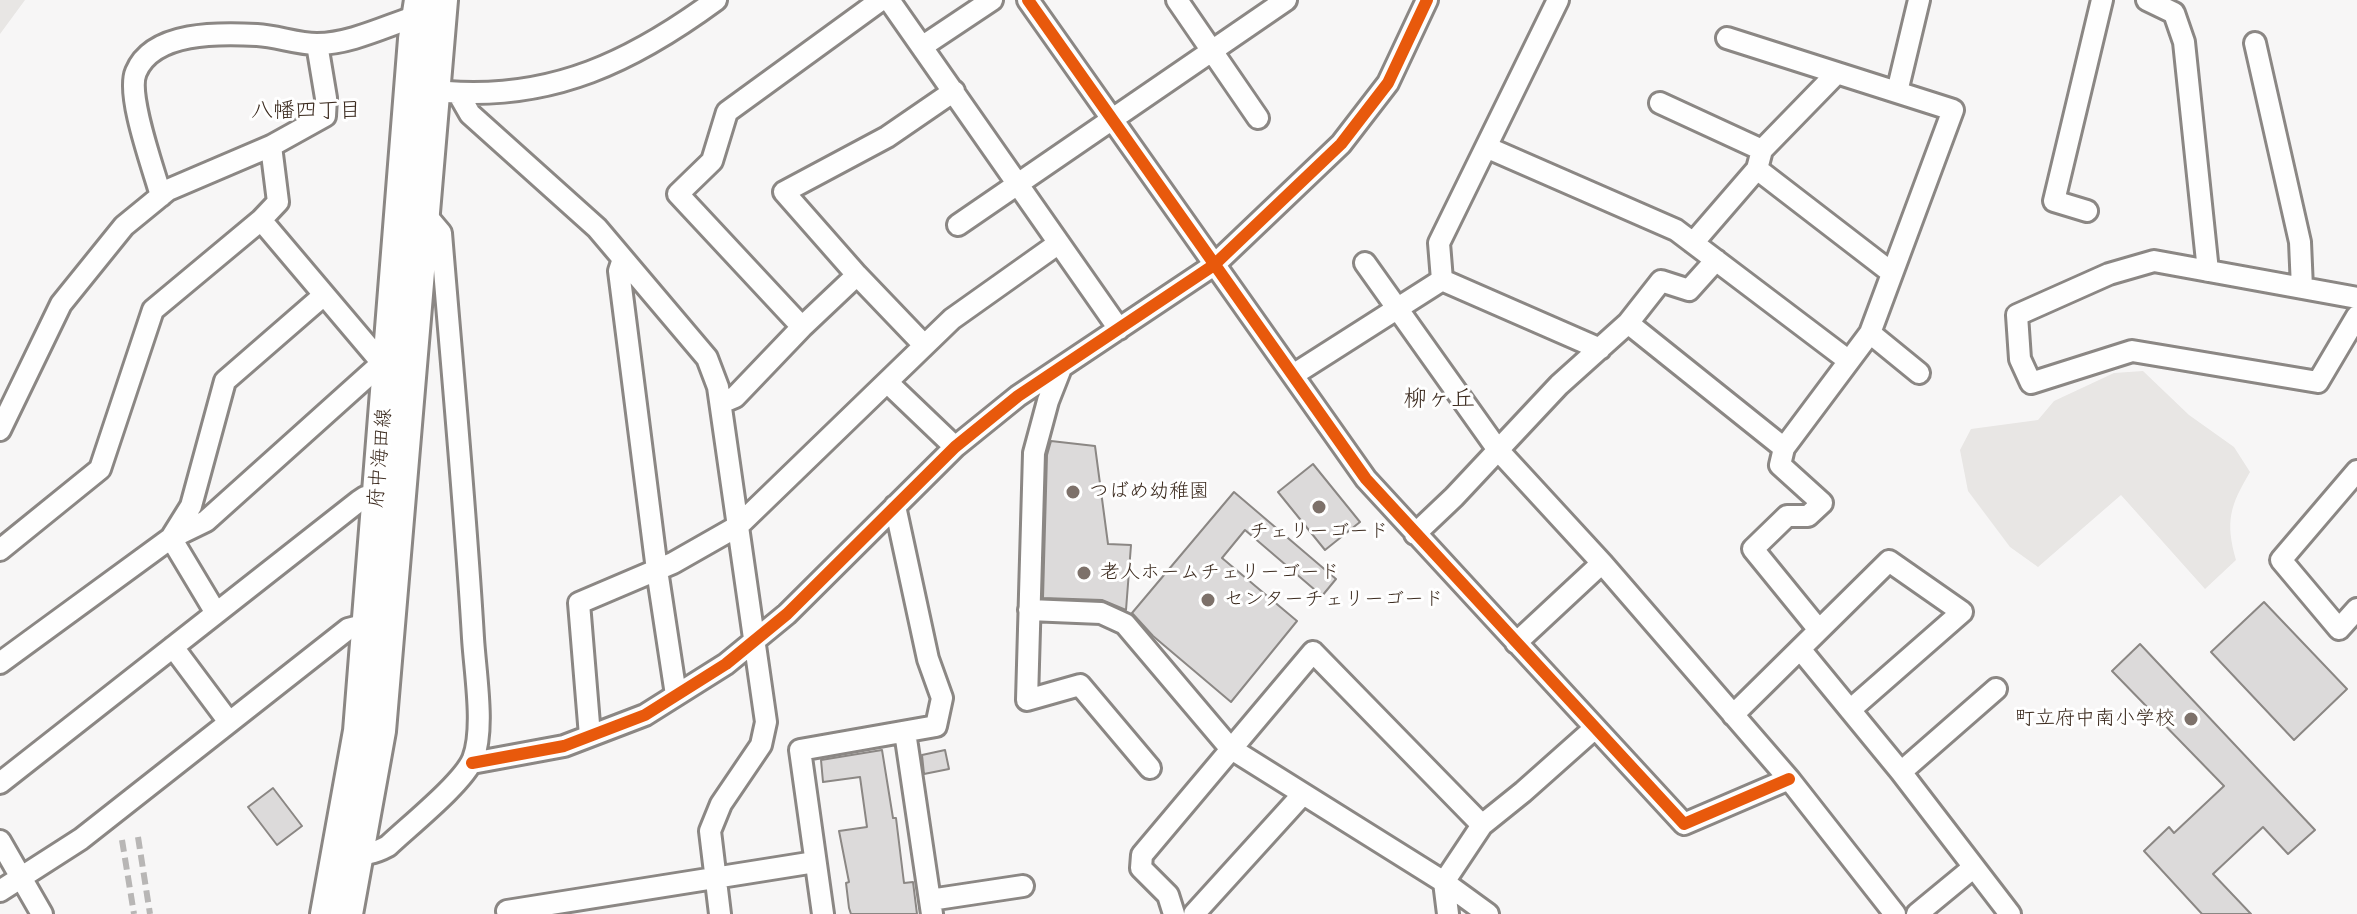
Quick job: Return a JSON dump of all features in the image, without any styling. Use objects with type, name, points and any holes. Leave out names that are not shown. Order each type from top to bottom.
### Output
[{"type":"main road","name":"府中海田線","points":[[394,364],[425,214],[443,0]]},
{"type":"main road","name":"府中海田線","points":[[325,914],[347,852],[381,731],[394,364],[435,90],[418,8]]},
{"type":"main road","name":"府中海田線","points":[[348,914],[347,852],[367,624],[389,497]]},
{"type":"street","points":[[435,90],[493,92],[559,82],[609,67],[674,31],[716,0]]},
{"type":"street","points":[[802,327],[678,194],[712,161],[727,112],[881,0]]},
{"type":"street","points":[[889,0],[1119,329]]},
{"type":"street","points":[[923,46],[992,0]]},
{"type":"street","points":[[1028,0],[1366,479],[1684,824],[1789,779]]},
{"type":"street","points":[[1177,0],[1258,118]]},
{"type":"street","points":[[958,225],[1286,0]]},
{"type":"street","points":[[1442,280],[1439,243],[1558,0]]},
{"type":"street","points":[[1897,92],[1919,0]]},
{"type":"street","points":[[2087,211],[2054,201],[2102,0]]},
{"type":"street","points":[[2147,0],[2174,13],[2184,42],[2208,271]]},
{"type":"street","points":[[472,763],[564,746],[645,715],[726,664],[787,614],[955,447],[1018,396],[1214,265],[1341,144],[1388,83],[1425,1]]},
{"type":"street","points":[[161,196],[134,100],[136,72],[153,50],[179,38],[257,35],[317,44],[342,40],[418,8]]},
{"type":"street","points":[[1727,38],[1953,110],[1870,333],[1784,448],[1780,465],[1822,503],[1808,516],[1787,516],[1753,549],[1819,630]]},
{"type":"street","points":[[2255,43],[2300,242],[2302,288]]},
{"type":"street","points":[[0,430],[61,304],[124,226],[168,190],[271,146],[325,116],[326,98],[317,44]]},
{"type":"street","points":[[1693,243],[1759,159],[1837,73]]},
{"type":"street","points":[[435,90],[470,114],[597,228],[707,358],[718,387],[766,722],[761,745],[721,804],[710,831],[720,914]]},
{"type":"street","points":[[924,345],[784,192],[887,137],[954,91]]},
{"type":"street","points":[[1660,103],[1759,159],[1892,273]]},
{"type":"street","points":[[0,550],[100,469],[153,310],[261,220],[278,202],[271,146]]},
{"type":"street","points":[[1486,147],[1676,230],[1849,361]]},
{"type":"street","points":[[347,852],[377,852],[388,846],[453,784],[472,763],[476,750],[477,707],[469,579],[441,233],[425,214]]},
{"type":"street","points":[[0,663],[171,538],[206,521],[394,364],[324,295],[261,220]]},
{"type":"street","points":[[590,736],[579,603],[657,570],[738,526],[952,319],[1059,243]]},
{"type":"street","points":[[623,259],[619,271],[676,695]]},
{"type":"street","points":[[1415,534],[1559,385],[1628,323],[1661,281],[1689,290],[1716,260]]},
{"type":"street","points":[[2357,298],[2154,261],[2109,274],[2017,315],[2020,359],[2031,383],[2132,351],[2318,382],[2357,316]]},
{"type":"street","points":[[1365,263],[1498,450],[1602,563],[1789,779],[1895,914]]},
{"type":"street","points":[[721,403],[735,397],[857,275]]},
{"type":"street","points":[[1293,375],[1442,280]]},
{"type":"street","points":[[1442,280],[1600,349]]},
{"type":"street","points":[[171,538],[191,506],[225,381],[324,295]]},
{"type":"street","points":[[1628,323],[1784,448]]},
{"type":"street","points":[[1870,333],[1919,373]]},
{"type":"street","points":[[1061,368],[1034,453],[1027,700],[1080,685],[1150,768]]},
{"type":"street","points":[[887,382],[955,447]]},
{"type":"street","points":[[2357,471],[2281,560],[2339,629],[2357,609]]},
{"type":"street","points":[[0,783],[359,501],[365,497],[389,497]]},
{"type":"street","points":[[823,914],[800,750],[936,726],[942,698],[928,659],[895,506]]},
{"type":"street","points":[[171,538],[216,613]]},
{"type":"street","points":[[1733,715],[1889,561],[1962,612],[1850,710]]},
{"type":"street","points":[[1516,643],[1602,563]]},
{"type":"street","points":[[1029,610],[1101,613],[1125,624],[1230,748],[1444,882],[1488,914]]},
{"type":"street","points":[[0,891],[81,839],[348,629],[367,624]]},
{"type":"street","points":[[173,647],[229,722]]},
{"type":"street","points":[[1800,649],[1901,772],[2010,914]]},
{"type":"street","points":[[1174,914],[1168,895],[1141,868],[1142,855],[1313,652],[1482,825]]},
{"type":"street","points":[[1901,772],[1996,689]]},
{"type":"street","points":[[1448,914],[1444,882],[1482,825],[1595,728]]},
{"type":"street","points":[[905,732],[931,907],[1023,886]]},
{"type":"street","points":[[1194,914],[1303,794]]},
{"type":"street","points":[[0,841],[42,914]]},
{"type":"street","points":[[508,914],[507,911],[611,904],[715,877],[815,862]]},
{"type":"street","points":[[1917,914],[1974,867]]},
{"type":"shaded area","points":[[0,0],[25,0],[0,34]]},
{"type":"shaded area","points":[[2143,371],[2189,415],[2234,447],[2250,472],[2231,514],[2236,560],[2205,589],[2121,495],[2038,567],[2010,547],[1968,491],[1960,450],[1971,429],[2038,420],[2054,401],[2114,373]]},
{"type":"building","points":[[1051,441],[1095,446],[1108,544],[1131,545],[1126,610],[1102,600],[1043,598],[1047,455]]},
{"type":"building","name":"チェリーゴード","points":[[1313,464],[1360,522],[1325,550],[1278,492]]},
{"type":"building","name":"センターチェリーゴード","points":[[1234,492],[1336,579],[1322,596],[1245,530],[1222,558],[1297,621],[1231,702],[1153,636],[1132,613]]},
{"type":"building","points":[[2264,602],[2347,689],[2294,740],[2211,652]]},
{"type":"building","points":[[2140,644],[2315,830],[2288,854],[2263,827],[2213,874],[2251,914],[2202,914],[2144,851],[2169,827],[2174,833],[2224,786],[2112,671]]},
{"type":"building","points":[[882,750],[893,818],[896,818],[904,883],[913,882],[917,914],[851,914],[849,908],[846,883],[849,882],[839,831],[867,827],[860,777],[823,782],[821,760]]},
{"type":"building","points":[[945,750],[949,769],[924,774],[922,755]]},
{"type":"building","points":[[273,788],[302,826],[277,845],[248,807]]},
{"type":"railway","points":[[138,837],[150,914]]},
{"type":"railway","points":[[122,840],[134,914]]},
{"type":"cycle path","points":[[1028,0],[1366,479],[1684,824],[1789,779]]},
{"type":"cycle path","points":[[472,763],[564,746],[645,715],[726,664],[787,614],[955,447],[1018,396],[1214,265],[1341,144],[1388,83],[1427,0]]},
{"type":"place","name":"つばめ幼稚園","points":[[1073,492]]},
{"type":"place","name":"チェリーゴード","points":[[1319,507]]},
{"type":"place","name":"老人ホームチェリーゴード","points":[[1084,573]]},
{"type":"place","name":"センターチェリーゴード","points":[[1208,600]]},
{"type":"place","name":"町立府中南小学校","points":[[2191,719]]},
{"type":"district","name":"八幡四丁目","points":[[306,111]]},
{"type":"district","name":"柳ヶ丘","points":[[1439,400]]}]
